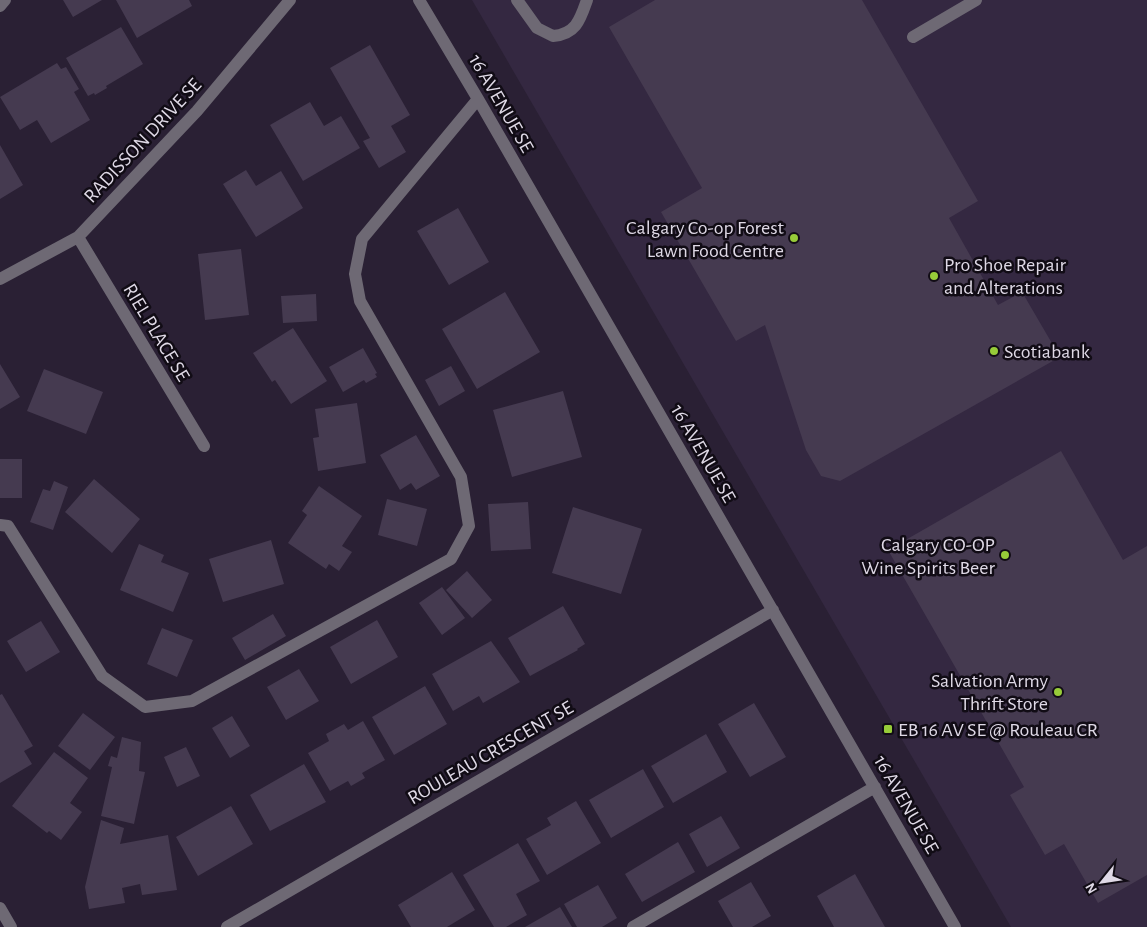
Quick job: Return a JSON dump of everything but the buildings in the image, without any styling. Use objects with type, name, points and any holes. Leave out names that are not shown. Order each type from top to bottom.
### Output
[{"type":"street","points":[[0,6],[5,0]]},
{"type":"street","name":"RADISSON DRIVE SE","points":[[0,279],[78,236],[197,111],[290,0]]},
{"type":"street","name":"16 AVENUE SE","points":[[419,0],[478,99],[955,927]]},
{"type":"street","points":[[518,1],[537,28],[552,36],[570,32],[576,27],[587,0]]},
{"type":"street","points":[[913,37],[976,0]]},
{"type":"street","points":[[0,526],[8,526],[102,676],[145,707],[192,701],[451,559],[469,526],[461,477],[360,301],[355,274],[362,239],[478,99]]},
{"type":"street","name":"RIEL PLACE SE","points":[[78,236],[204,446]]},
{"type":"street","name":"ROULEAU CRESCENT SE","points":[[227,927],[773,610]]},
{"type":"street","points":[[633,927],[875,787]]},
{"type":"street","points":[[0,908],[11,927]]},
{"type":"shaded area","points":[[472,0],[1147,0],[1147,927],[1011,927]]},
{"type":"place","name":"Calgary Co-op Forest Lawn Food Centre","points":[[794,238]]},
{"type":"place","name":"Pro Shoe Repair and Alterations","points":[[934,276]]},
{"type":"place","name":"Scotiabank","points":[[994,351]]},
{"type":"place","name":"Calgary CO-OP Wine Spirits Beer","points":[[1005,555]]},
{"type":"place","name":"Salvation Army Thrift Store","points":[[1058,692]]},
{"type":"place","name":"EB 16 AV SE @ Rouleau CR","points":[[888,729]]}]
